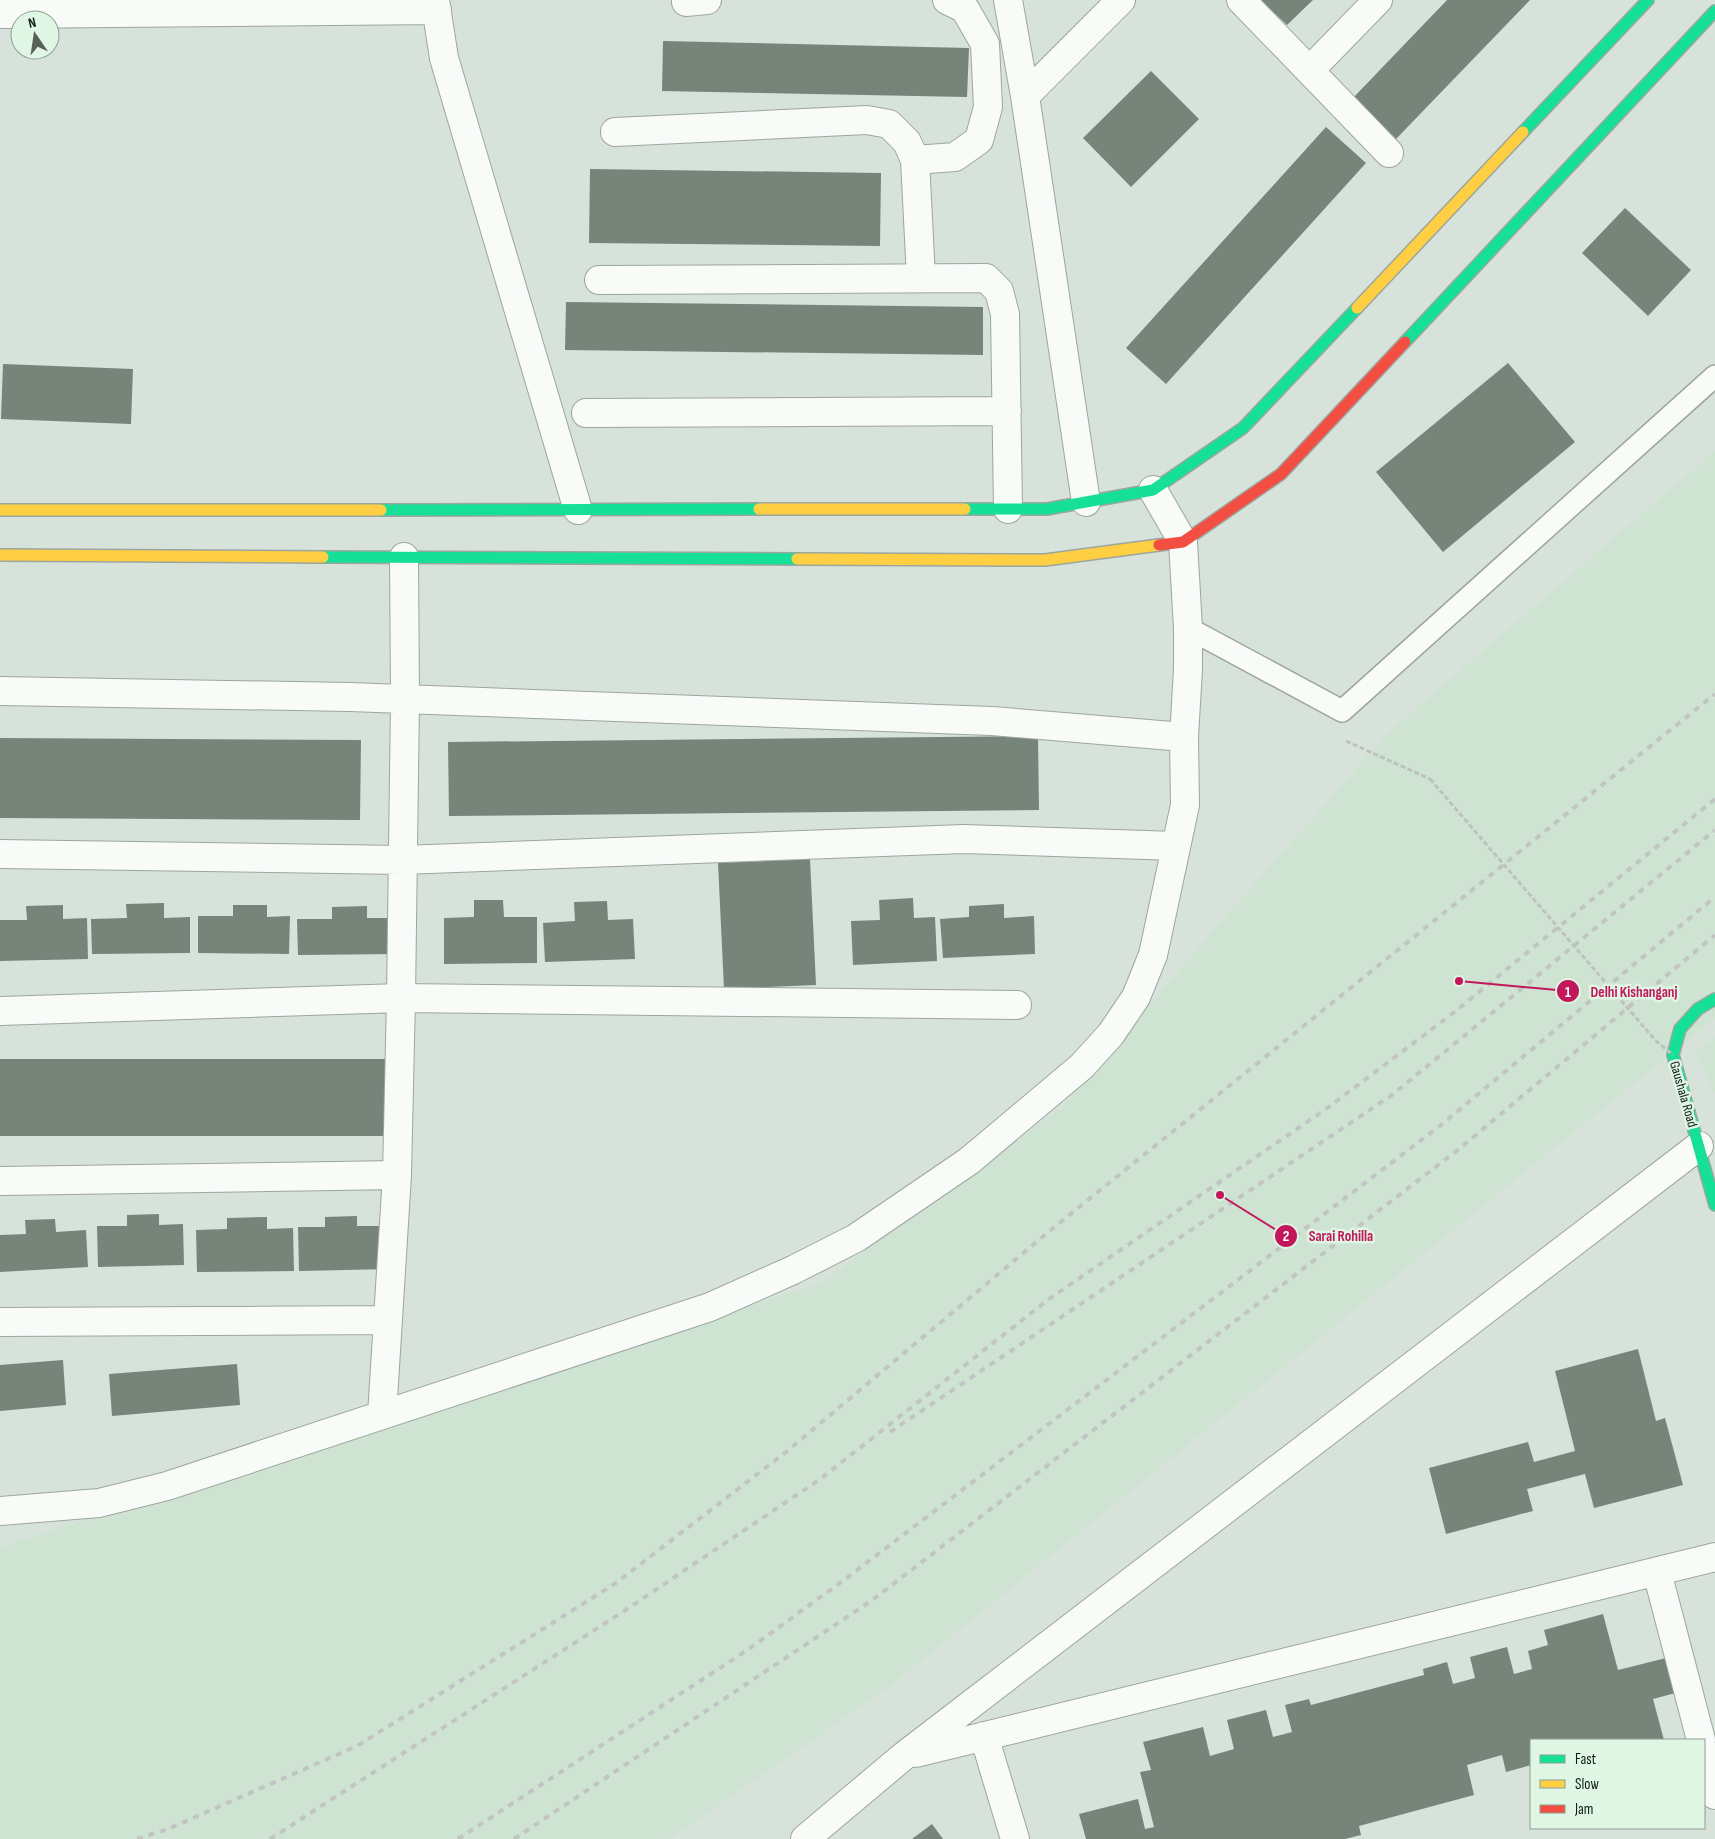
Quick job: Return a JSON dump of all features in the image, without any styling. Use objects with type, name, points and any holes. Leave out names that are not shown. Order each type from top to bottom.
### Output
[{"type":"street","points":[[916,160],[955,157],[979,140],[988,107],[985,44],[965,9],[947,0]]},
{"type":"street","points":[[1008,0],[1025,96],[1086,502]]},
{"type":"street","points":[[1025,96],[1121,0]]},
{"type":"street","points":[[1241,0],[1389,153]]},
{"type":"street","points":[[1310,70],[1378,0]]},
{"type":"street","points":[[0,510],[1047,509],[1153,490],[1243,428],[1648,0]]},
{"type":"street","points":[[0,14],[64,7],[436,5],[444,58],[578,510]]},
{"type":"street","points":[[0,555],[1045,560],[1183,542],[1281,474],[1715,11]]},
{"type":"street","points":[[615,132],[867,120],[889,124],[907,142],[916,160],[921,278]]},
{"type":"street","points":[[600,280],[986,278],[999,291],[1005,314],[1008,509]]},
{"type":"street","points":[[586,413],[1007,411]]},
{"type":"street","points":[[0,1511],[99,1503],[167,1486],[710,1307],[792,1270],[856,1238],[969,1161],[1082,1066],[1111,1034],[1136,997],[1153,955],[1185,804],[1184,737],[1188,669],[1188,628],[1183,542],[1153,490]]},
{"type":"street","points":[[382,1415],[397,1175],[405,700],[404,557]]},
{"type":"street","points":[[0,691],[405,700],[992,721],[1184,737]]},
{"type":"street","points":[[0,854],[402,860],[964,839],[1176,846]]},
{"type":"street","points":[[0,1011],[401,998],[1017,1005]]},
{"type":"street","name":"Gaushala Road","points":[[1715,999],[1698,1009],[1680,1029],[1672,1055],[1715,1205]]},
{"type":"street","points":[[805,1839],[905,1756],[1699,1146]]},
{"type":"street","points":[[0,1181],[397,1175]]},
{"type":"street","points":[[0,1322],[388,1320]]},
{"type":"street","points":[[905,1756],[1715,1557]]},
{"type":"street","points":[[1657,1572],[1701,1739]]},
{"type":"street","points":[[984,1736],[1015,1839]]},
{"type":"street","points":[[1705,1756],[1715,1795]]},
{"type":"lane","points":[[1188,628],[1342,711],[1715,376]]},
{"type":"path","points":[[1430,780],[1656,1041],[1672,1055]]},
{"type":"shaded area","points":[[1715,451],[1715,1018],[890,1686],[670,1839],[0,1839],[0,1547],[823,1282],[1063,1107],[1219,924],[1392,729]]},
{"type":"shaded area","points":[[1715,1038],[1715,1093],[1695,1051]]},
{"type":"building","points":[[1261,0],[1313,0],[1287,25]]},
{"type":"building","points":[[1447,0],[1530,0],[1396,139],[1353,98]]},
{"type":"building","points":[[663,41],[969,48],[967,97],[662,91]]},
{"type":"building","points":[[1151,71],[1199,119],[1131,187],[1083,138]]},
{"type":"building","points":[[1326,127],[1366,163],[1166,384],[1126,348]]},
{"type":"building","points":[[590,169],[881,173],[880,246],[589,243]]},
{"type":"building","points":[[1625,208],[1691,270],[1648,316],[1582,253]]},
{"type":"building","points":[[566,302],[983,307],[983,355],[565,350]]},
{"type":"building","points":[[1508,363],[1575,442],[1443,552],[1376,472]]},
{"type":"building","points":[[3,364],[133,369],[131,424],[1,419]]},
{"type":"building","points":[[1038,736],[1039,810],[449,816],[448,742]]},
{"type":"building","points":[[0,738],[361,740],[360,820],[0,818]]},
{"type":"building","points":[[810,859],[816,985],[724,989],[718,863]]},
{"type":"building","points":[[913,898],[914,918],[935,917],[937,961],[853,965],[851,921],[880,920],[879,900]]},
{"type":"building","points":[[474,900],[503,900],[504,917],[537,917],[537,963],[444,964],[444,918],[474,917]]},
{"type":"building","points":[[607,901],[608,920],[633,919],[635,959],[545,962],[543,923],[575,921],[574,902]]},
{"type":"building","points":[[164,903],[164,918],[190,917],[190,953],[92,954],[91,919],[127,918],[126,904]]},
{"type":"building","points":[[1004,904],[1004,918],[1034,916],[1035,954],[943,958],[940,919],[969,917],[969,906]]},
{"type":"building","points":[[63,905],[63,919],[87,918],[88,959],[0,961],[0,920],[27,920],[26,906]]},
{"type":"building","points":[[233,905],[267,905],[267,917],[290,916],[289,954],[198,953],[198,916],[233,916]]},
{"type":"building","points":[[367,906],[367,918],[398,918],[398,954],[298,955],[297,919],[332,919],[332,907]]},
{"type":"building","points":[[0,1059],[390,1059],[390,1136],[0,1136]]},
{"type":"building","points":[[159,1214],[159,1225],[183,1224],[184,1265],[98,1267],[97,1226],[127,1226],[127,1215]]},
{"type":"building","points":[[357,1216],[357,1226],[391,1226],[391,1269],[299,1271],[298,1227],[325,1227],[325,1217]]},
{"type":"building","points":[[267,1217],[267,1229],[293,1228],[294,1271],[197,1272],[196,1230],[227,1229],[227,1218]]},
{"type":"building","points":[[55,1219],[56,1232],[86,1230],[88,1267],[0,1272],[0,1235],[26,1234],[25,1220]]},
{"type":"building","points":[[1638,1349],[1656,1421],[1665,1418],[1683,1485],[1594,1508],[1585,1474],[1527,1489],[1533,1511],[1446,1534],[1429,1468],[1528,1442],[1534,1462],[1575,1451],[1555,1371]]},
{"type":"building","points":[[63,1360],[66,1405],[0,1411],[0,1365]]},
{"type":"building","points":[[237,1364],[240,1405],[112,1416],[109,1374]]},
{"type":"building","points":[[1603,1614],[1618,1670],[1674,1656],[1683,1691],[1653,1699],[1664,1739],[1530,1739],[1530,1765],[1506,1772],[1502,1755],[1467,1765],[1474,1795],[1359,1826],[1361,1835],[1345,1839],[1086,1839],[1079,1814],[1138,1799],[1145,1829],[1154,1827],[1140,1772],[1151,1770],[1143,1742],[1203,1727],[1210,1756],[1234,1749],[1227,1720],[1266,1710],[1273,1737],[1292,1732],[1285,1705],[1309,1699],[1311,1705],[1424,1675],[1423,1669],[1447,1662],[1453,1684],[1475,1678],[1470,1657],[1507,1647],[1514,1674],[1532,1669],[1528,1651],[1548,1645],[1544,1630]]},
{"type":"building","points":[[932,1824],[943,1839],[912,1839]]},
{"type":"railway","points":[[137,1839],[168,1829],[357,1746],[616,1583],[786,1452],[1052,1229],[1715,694]]},
{"type":"railway","points":[[270,1839],[621,1613],[819,1480],[1049,1299],[1326,1109],[1452,1014],[1715,799]]},
{"type":"railway","points":[[890,1432],[1392,1095],[1715,830]]},
{"type":"railway","points":[[458,1839],[749,1649],[844,1580],[1441,1125],[1715,897]]},
{"type":"railway","points":[[514,1839],[871,1601],[1459,1149],[1715,935]]},
{"type":"traffic: fast","points":[[1523,132],[1648,0]]},
{"type":"traffic: fast","points":[[1405,342],[1715,11]]},
{"type":"traffic: fast","points":[[965,509],[1047,509],[1153,490],[1243,428],[1357,308]]},
{"type":"traffic: fast","points":[[381,510],[759,509]]},
{"type":"traffic: fast","points":[[323,557],[797,559]]},
{"type":"traffic: fast","points":[[1715,999],[1698,1009],[1680,1029],[1673,1055],[1715,1205]]},
{"type":"traffic: slow","points":[[1357,308],[1523,132]]},
{"type":"traffic: slow","points":[[759,509],[965,509]]},
{"type":"traffic: slow","points":[[0,510],[381,510]]},
{"type":"traffic: slow","points":[[797,559],[1045,560],[1159,545]]},
{"type":"traffic: slow","points":[[0,555],[323,557]]},
{"type":"traffic: jam","points":[[1159,545],[1183,542],[1281,474],[1405,342]]},
{"type":"place","name":"Delhi Kishanganj","points":[[1459,981]]},
{"type":"place","name":"Sarai Rohilla","points":[[1220,1195]]}]
